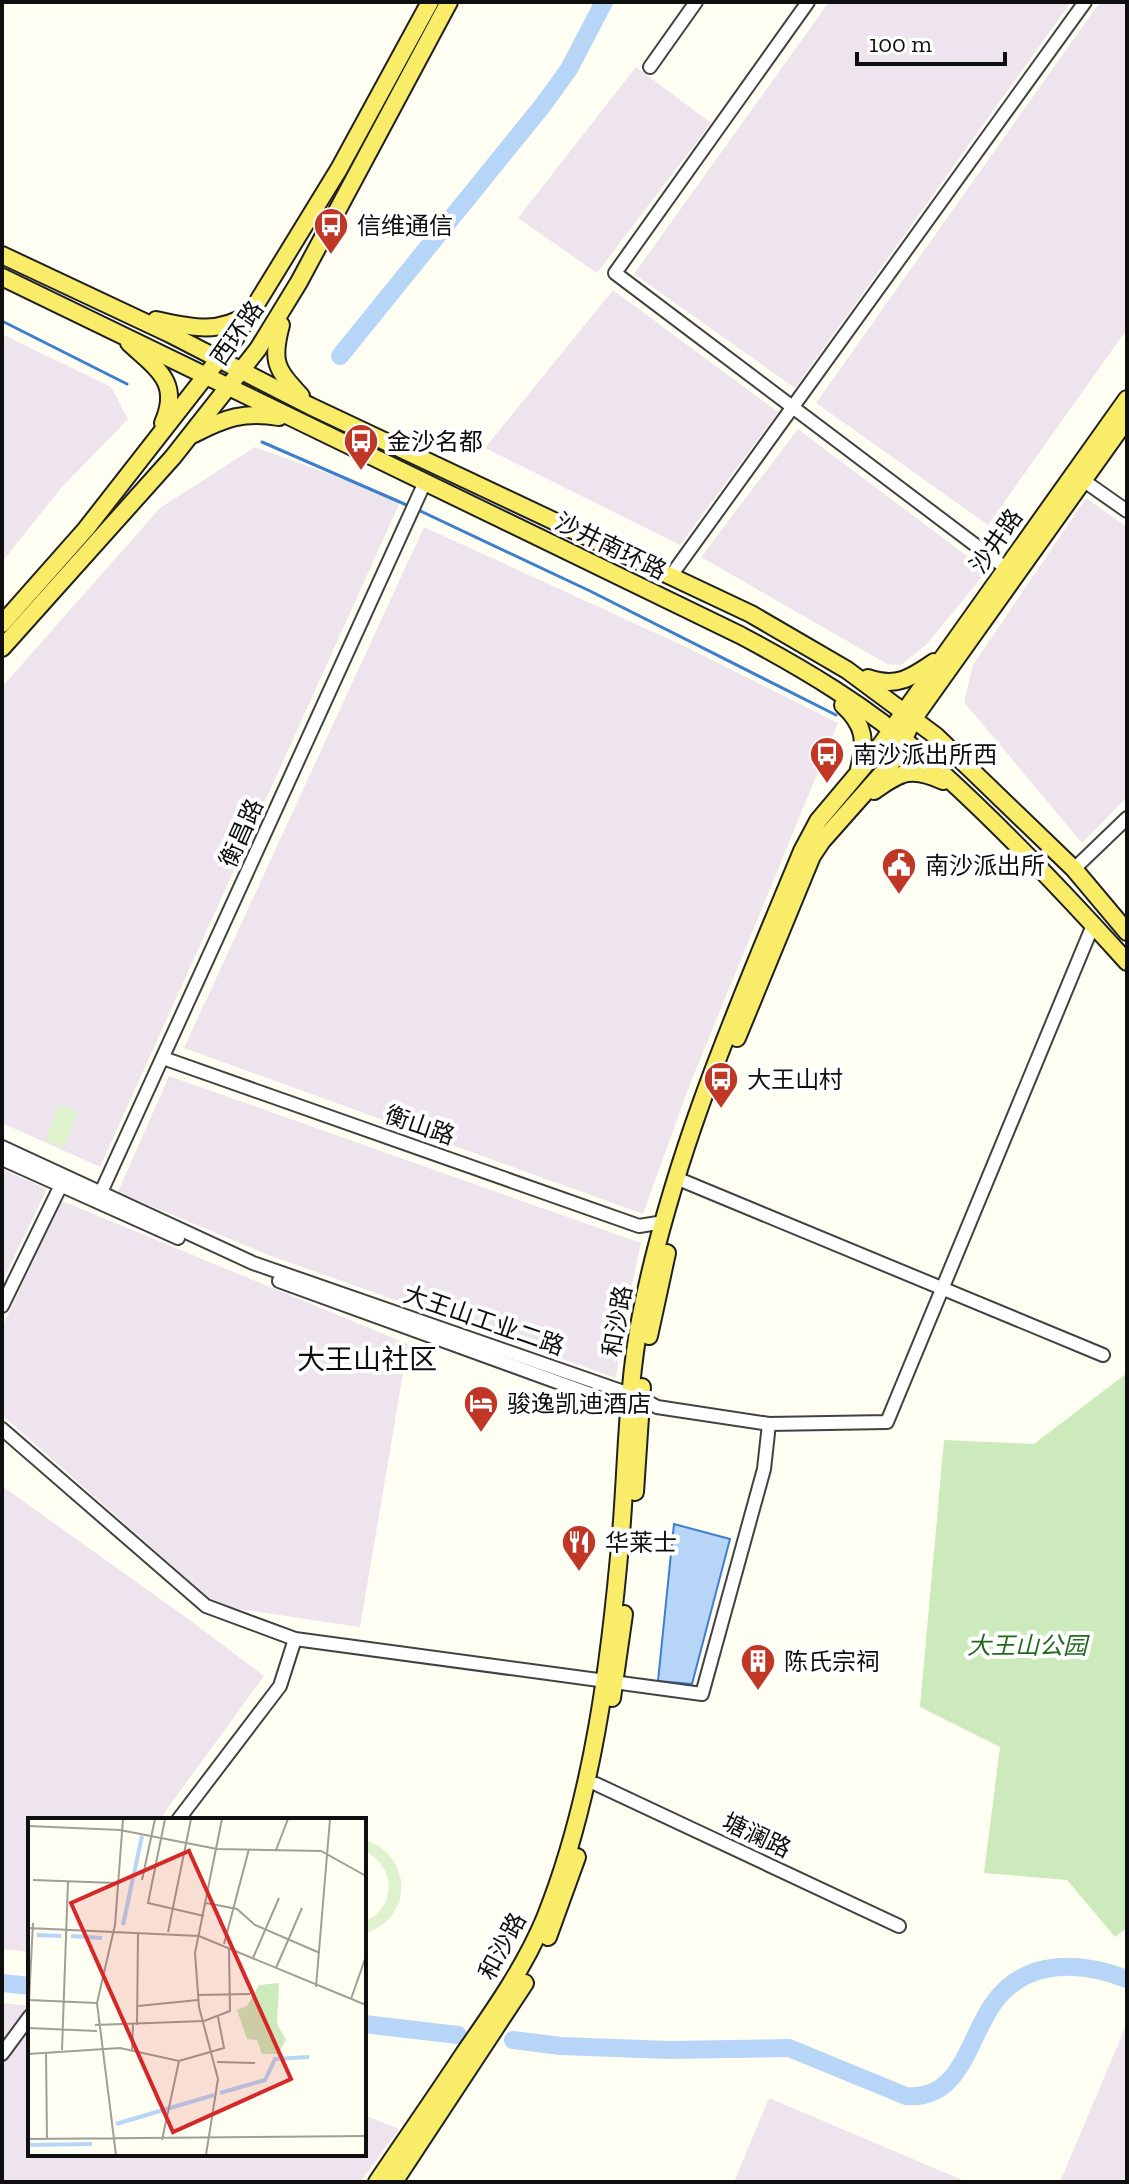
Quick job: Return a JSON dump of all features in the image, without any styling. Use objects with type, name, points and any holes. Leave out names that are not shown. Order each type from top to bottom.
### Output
[{"type":"main road","name":"西环路","points":[[2,624],[86,529],[219,359],[339,169],[430,2]]},
{"type":"main road","name":"西环路","points":[[2,648],[189,436],[258,349],[286,305],[449,2]]},
{"type":"main road","name":"沙井南环路","points":[[2,255],[310,406],[751,614],[847,670],[936,736],[1074,869],[1127,932]]},
{"type":"main road","name":"沙井南环路","points":[[2,277],[740,635],[805,672],[897,735],[957,787],[1059,885],[1127,962]]},
{"type":"main road","points":[[286,305],[275,358],[282,375],[310,406]]},
{"type":"main road","points":[[127,314],[204,329],[231,324],[252,310]]},
{"type":"main road","points":[[116,331],[160,373],[169,387],[170,404],[154,442]]},
{"type":"main road","name":"沙井路","points":[[910,715],[1079,477],[1127,399]]},
{"type":"main road","points":[[189,436],[226,418],[246,415],[279,417],[301,424]]},
{"type":"main road","name":"沙井路","points":[[1079,477],[1127,419]]},
{"type":"main road","name":"沙井路","points":[[910,715],[945,655],[1011,572]]},
{"type":"main road","points":[[847,670],[878,682],[898,683],[945,655]]},
{"type":"main road","points":[[805,672],[850,711],[862,728],[864,748],[857,774]]},
{"type":"main road","name":"和沙路","points":[[635,1403],[681,1180],[710,1074],[802,851],[818,821],[857,774],[897,735],[910,715]]},
{"type":"main road","name":"和沙路","points":[[394,2182],[515,1999],[544,1946],[580,1848],[596,1784],[609,1682],[641,1318],[664,1222],[812,856],[893,761],[897,735]]},
{"type":"main road","points":[[853,806],[904,773],[924,773],[957,787]]},
{"type":"main road","name":"和沙路","points":[[377,2182],[506,1993],[534,1941],[554,1890],[580,1805],[609,1682]]},
{"type":"street","points":[[650,67],[696,2]]},
{"type":"street","points":[[808,2],[615,273],[1011,572]]},
{"type":"street","points":[[670,577],[1085,2]]},
{"type":"street","points":[[1079,477],[1127,511]]},
{"type":"street","name":"衡昌路","points":[[100,1197],[425,482]]},
{"type":"street","points":[[1074,869],[1127,818]]},
{"type":"street","points":[[635,1403],[769,1424],[887,1422],[1093,925]]},
{"type":"street","name":"衡山路","points":[[163,1058],[639,1226],[664,1222]]},
{"type":"street","name":"大王山工业二路","points":[[2,1147],[63,1181]]},
{"type":"street","name":"大王山工业二路","points":[[2,1159],[63,1181],[253,1263],[635,1403]]},
{"type":"street","points":[[681,1180],[1103,1355]]},
{"type":"street","points":[[2,1306],[63,1181]]},
{"type":"street","points":[[2,1429],[206,1606],[295,1639],[702,1694],[764,1469],[769,1424]]},
{"type":"street","points":[[180,1818],[280,1686],[295,1639]]},
{"type":"street","name":"塘澜路","points":[[596,1784],[899,1926]]},
{"type":"street","points":[[2,2054],[28,2019]]},
{"type":"shaded area","points":[[829,2],[1071,2],[795,388],[634,274]]},
{"type":"shaded area","points":[[1100,2],[1127,2],[1127,329],[988,525],[816,403]]},
{"type":"shaded area","points":[[636,67],[711,123],[597,273],[518,218]]},
{"type":"shaded area","points":[[613,290],[778,412],[680,545],[485,448]]},
{"type":"shaded area","points":[[2,334],[111,387],[128,419],[62,487],[2,562]]},
{"type":"shaded area","points":[[798,429],[987,571],[926,645],[901,665],[887,664],[701,557]]},
{"type":"shaded area","points":[[255,447],[401,500],[100,1167],[2,1123],[2,687],[160,508]]},
{"type":"shaded area","points":[[1086,498],[1127,527],[1127,797],[1082,843],[964,702],[973,665]]},
{"type":"shaded area","points":[[424,527],[684,646],[838,723],[690,1084],[643,1214],[184,1048]]},
{"type":"shaded area","points":[[169,1076],[641,1243],[616,1378],[271,1256],[118,1192]]},
{"type":"shaded area","points":[[2,1169],[47,1189],[2,1282]]},
{"type":"shaded area","points":[[62,1201],[408,1344],[360,1627],[218,1606],[2,1415],[2,1327]]},
{"type":"shaded area","points":[[2,1486],[264,1676],[160,1818],[28,1818],[28,1952],[2,1949]]},
{"type":"shaded area","points":[[2,2003],[28,2006],[28,2156],[366,2156],[366,2116],[399,2129],[360,2182],[2,2182]]},
{"type":"shaded area","points":[[1125,2028],[1127,2182],[1060,2182]]},
{"type":"shaded area","points":[[769,2098],[967,2182],[734,2182]]},
{"type":"green space","points":[[60,1104],[79,1112],[64,1148],[45,1140]]},
{"type":"green space","name":"大王山公园","points":[[1127,1373],[1127,1928],[1115,1937],[1067,1880],[984,1873],[1000,1747],[920,1707],[944,1440],[1034,1444]]},
{"type":"green space","points":[[366,1840],[380,1847],[392,1859],[402,1887],[392,1915],[381,1926],[366,1933],[366,1921],[383,1907],[389,1887],[383,1866],[366,1852]]},
{"type":"water","points":[[674,1524],[730,1539],[692,1684],[658,1681]]},
{"type":"waterway","points":[[340,356],[543,105],[569,69],[604,2]]},
{"type":"waterway","points":[[2,321],[127,384]]},
{"type":"waterway","points":[[262,442],[409,506]]},
{"type":"waterway","points":[[416,509],[590,591],[836,715]]},
{"type":"waterway","points":[[513,2040],[561,2046],[668,2050],[789,2048],[906,2096],[925,2095],[939,2089],[951,2078],[993,2004],[1021,1978],[1037,1971],[1072,1967],[1127,1979]]},
{"type":"waterway","points":[[2,1983],[28,1986]]},
{"type":"waterway","points":[[366,2024],[458,2035]]},
{"type":"place","name":"信维通信","points":[[331,256]]},
{"type":"place","name":"金沙名都","points":[[361,472]]},
{"type":"place","name":"南沙派出所西","points":[[827,785]]},
{"type":"place","name":"南沙派出所","points":[[899,896]]},
{"type":"place","name":"大王山村","points":[[721,1110]]},
{"type":"place","name":"骏逸凯迪酒店","points":[[481,1434]]},
{"type":"place","name":"华莱士","points":[[579,1573]]},
{"type":"place","name":"陈氏宗祠","points":[[758,1692]]},
{"type":"district","name":"大王山社区","points":[[367,1359]]}]
